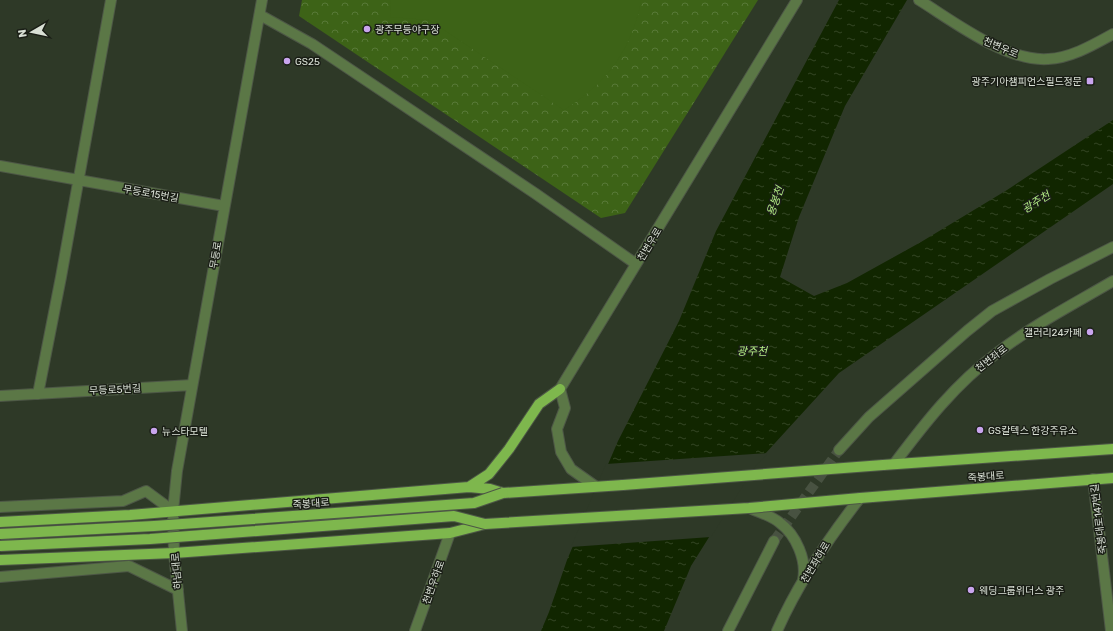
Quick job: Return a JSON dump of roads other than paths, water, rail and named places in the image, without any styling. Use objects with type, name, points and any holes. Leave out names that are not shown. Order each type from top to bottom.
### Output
[{"type":"main road","points":[[469,487],[490,474],[509,449],[539,404],[560,389]]},
{"type":"main road","name":"죽봉대로","points":[[0,534],[154,526],[474,503],[503,493],[1113,449]]},
{"type":"main road","name":"죽봉대로","points":[[485,524],[749,508],[1113,478]]},
{"type":"main road","points":[[0,522],[173,511],[469,487],[490,489],[503,493]]},
{"type":"main road","points":[[0,546],[150,539],[454,516],[485,524]]},
{"type":"main road","points":[[0,560],[174,553],[450,533],[485,524]]},
{"type":"street","points":[[38,394],[79,181],[111,0]]},
{"type":"street","name":"무등로","points":[[173,511],[176,471],[262,0]]},
{"type":"street","name":"천변우로","points":[[560,389],[797,0]]},
{"type":"street","name":"천변우로","points":[[919,0],[977,36],[1013,53],[1028,58],[1048,59],[1066,56],[1087,48],[1113,34]]},
{"type":"street","points":[[260,15],[312,44],[536,194],[636,264]]},
{"type":"street","name":"무등로15번길","points":[[0,166],[224,206]]},
{"type":"street","points":[[839,450],[869,417],[992,311],[1113,247]]},
{"type":"street","name":"천변좌로","points":[[894,464],[940,404],[978,368],[996,353],[1021,336],[1113,281]]},
{"type":"street","name":"무등로5번길","points":[[0,396],[192,385]]},
{"type":"street","points":[[560,389],[565,408],[557,429],[561,452],[571,469],[595,486]]},
{"type":"street","name":"죽봉대로147번길","points":[[1093,479],[1111,631]]},
{"type":"street","points":[[0,507],[123,501],[146,491],[173,511]]},
{"type":"street","name":"천변좌하로","points":[[778,631],[803,582],[836,529],[860,498]]},
{"type":"street","points":[[749,508],[779,522],[791,532],[805,569],[803,582]]},
{"type":"street","name":"하남대로","points":[[173,511],[174,553],[182,631]]},
{"type":"street","name":"천변우하로","points":[[415,631],[450,533]]},
{"type":"street","points":[[728,631],[774,541]]},
{"type":"street","points":[[0,577],[129,566],[178,590]]},
{"type":"water","name":"광주천","points":[[839,0],[907,0],[845,106],[799,217],[780,277],[814,296],[847,283],[921,242],[1007,190],[1113,120],[1113,184],[839,373],[753,467],[691,566],[664,631],[541,631],[567,560],[618,441],[679,321],[716,231]]},
{"type":"tunnel","points":[[774,541],[839,450]]},
{"type":"place","name":"광주무등야구장","points":[[367,29]]},
{"type":"place","name":"GS25","points":[[287,61]]},
{"type":"place","name":"광주기아챔피언스필드정문","points":[[1090,81]]},
{"type":"place","name":"갤러리24카페","points":[[1090,332]]},
{"type":"place","name":"GS칼텍스 한강주유소","points":[[980,430]]},
{"type":"place","name":"뉴스타모텔","points":[[154,431]]},
{"type":"place","name":"웨딩그룹위더스 광주","points":[[971,590]]},
{"type":"water label","name":"용봉천","points":[[775,201]]}]
